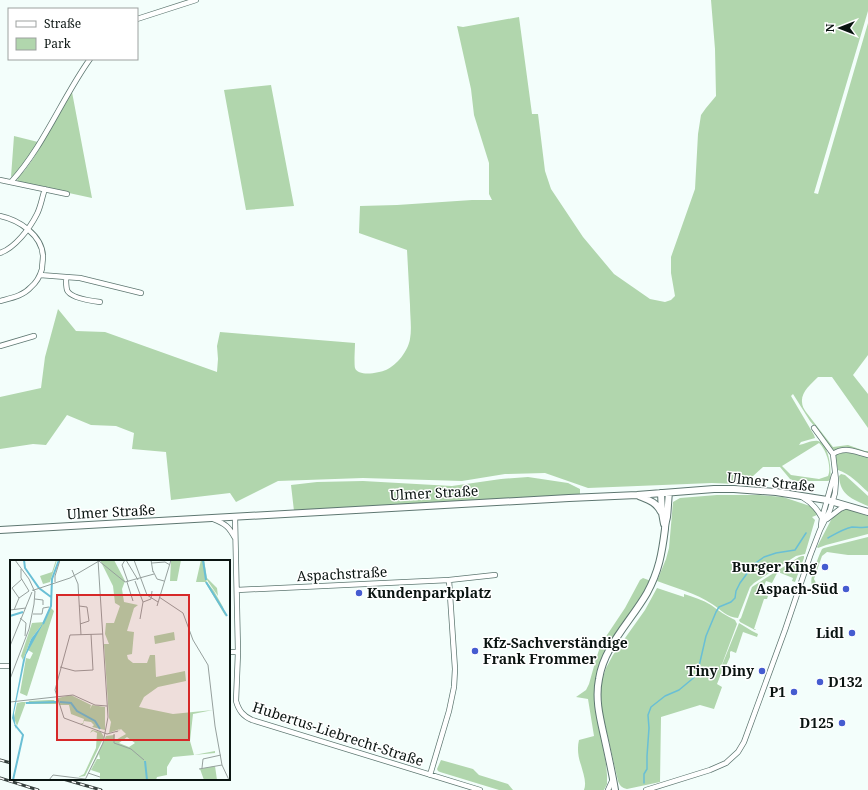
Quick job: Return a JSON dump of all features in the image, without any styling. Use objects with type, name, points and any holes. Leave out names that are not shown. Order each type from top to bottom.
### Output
[{"type":"main road","name":"Ulmer Straße","points":[[0,530],[212,519],[554,498],[637,495],[714,489],[765,491],[801,496],[830,501],[868,512]]},
{"type":"main road","points":[[661,493],[662,513],[665,528]]},
{"type":"main road","points":[[615,790],[598,708],[598,679],[610,648],[647,592],[660,562],[667,519],[669,493]]},
{"type":"main road","points":[[637,495],[658,506],[662,513]]},
{"type":"street","points":[[138,19],[196,0]]},
{"type":"street","points":[[11,182],[21,172],[31,158],[79,74],[89,60]]},
{"type":"street","points":[[0,180],[67,194]]},
{"type":"street","points":[[0,253],[21,238],[37,213],[45,189]]},
{"type":"street","points":[[0,216],[13,220],[36,237],[41,246],[43,255],[40,276],[32,287],[23,294],[0,301]]},
{"type":"street","points":[[40,276],[66,277],[96,282],[141,293]]},
{"type":"street","points":[[66,277],[67,289],[69,293],[80,298],[100,302]]},
{"type":"street","points":[[0,346],[34,336]]},
{"type":"street","points":[[646,790],[710,770],[726,763],[738,752],[744,742],[836,487],[833,454],[814,428]]},
{"type":"street","points":[[833,454],[838,450],[846,449],[868,455]]},
{"type":"street","points":[[801,496],[816,507],[824,519]]},
{"type":"street","points":[[824,519],[840,509],[849,506]]},
{"type":"street","name":"Hubertus-Liebrecht-Straße","points":[[235,517],[238,652],[236,700],[238,708],[242,714],[252,720],[480,790]]},
{"type":"street","points":[[212,519],[222,522],[230,528],[236,540]]},
{"type":"street","name":"Aspachstraße","points":[[237,590],[449,580],[495,575]]},
{"type":"street","points":[[430,775],[449,711],[454,687],[455,669],[449,580]]},
{"type":"street","points":[[230,652],[238,652]]},
{"type":"street","points":[[608,790],[613,777]]},
{"type":"green space","points":[[711,0],[868,0],[868,11],[814,193],[818,194],[868,23],[868,355],[853,375],[868,394],[868,428],[832,377],[818,377],[803,395],[802,402],[806,412],[833,447],[848,445],[868,451],[868,453],[847,448],[831,449],[826,440],[810,421],[793,394],[791,396],[815,438],[801,442],[799,445],[813,441],[822,443],[829,458],[831,470],[830,480],[795,481],[790,479],[780,467],[763,467],[753,476],[738,484],[712,483],[588,488],[545,473],[505,474],[462,481],[363,478],[278,481],[236,502],[230,493],[171,500],[166,452],[132,449],[134,433],[116,426],[91,425],[67,415],[46,445],[33,444],[0,449],[0,397],[41,388],[45,357],[58,309],[76,331],[105,332],[217,372],[217,346],[220,332],[355,343],[355,368],[360,373],[379,372],[394,365],[407,348],[411,335],[407,250],[359,233],[360,206],[492,200],[489,194],[489,163],[474,115],[471,89],[457,26],[463,27],[519,17],[532,114],[538,114],[545,171],[551,189],[583,237],[614,274],[650,299],[665,302],[671,300],[675,296],[671,273],[671,257],[695,189],[698,134],[701,115],[716,96],[715,49]],"holes":[[[819,443],[822,446],[829,463],[828,476],[819,479],[791,475],[782,466]]]},
{"type":"green space","points":[[271,85],[294,206],[246,210],[224,90]]},
{"type":"green space","points":[[72,92],[92,198],[18,182],[17,178],[33,159]]},
{"type":"green space","points":[[14,136],[38,142],[30,157],[11,177]]},
{"type":"green space","points":[[844,451],[868,457],[868,492],[850,477],[838,470],[835,458],[836,454]]},
{"type":"green space","points":[[841,474],[845,475],[868,496],[868,506],[848,496],[844,492],[839,476]]},
{"type":"green space","points":[[528,477],[568,483],[580,489],[580,495],[294,511],[291,485],[317,482],[363,481],[452,486]]},
{"type":"green space","points":[[717,495],[759,495],[783,497],[813,507],[817,515],[812,517],[815,520],[805,554],[796,556],[754,583],[750,587],[738,618],[727,615],[699,597],[657,581],[669,548],[673,502],[680,498]]},
{"type":"green space","points":[[843,510],[851,510],[868,516],[868,534],[818,548],[817,547],[831,520],[837,513]]},
{"type":"green space","points":[[868,537],[868,555],[848,555],[827,552],[822,556],[814,579],[816,583],[824,585],[826,592],[829,592],[829,594],[818,591],[812,586],[811,582],[813,573],[822,549]]},
{"type":"green space","points":[[804,556],[804,558],[795,582],[792,581],[793,578],[778,572],[772,583],[766,581],[761,593],[768,596],[767,599],[764,599],[754,629],[756,629],[755,630],[740,622],[739,620],[752,587]]},
{"type":"green space","points":[[643,578],[651,581],[646,593],[605,653],[597,714],[606,764],[607,784],[604,790],[584,790],[585,781],[579,756],[578,743],[579,740],[594,736],[588,699],[576,697],[586,690],[600,647],[625,608],[640,580]]},
{"type":"green space","points":[[657,588],[684,597],[684,594],[701,600],[735,620],[737,624],[718,675],[739,623],[758,634],[757,637],[743,632],[736,653],[730,652],[730,657],[717,684],[722,687],[714,709],[700,705],[661,717],[660,782],[627,789],[621,786],[618,781],[602,711],[601,683],[606,668],[613,655],[645,610]]},
{"type":"green space","points":[[441,760],[473,769],[479,775],[508,784],[513,790],[499,790],[440,772],[437,769]]},
{"type":"waterway","points":[[828,538],[852,527],[868,527]]},
{"type":"waterway","points":[[644,783],[644,774],[647,769],[649,728],[648,715],[651,707],[665,696],[679,690],[697,675],[706,636],[716,612],[719,607],[731,602],[735,598],[736,591],[740,583],[754,564],[764,557],[776,553],[795,550],[806,533]]},
{"type":"railway","points":[[0,760],[10,763]]},
{"type":"railway","points":[[0,778],[38,790]]},
{"type":"railway","points":[[66,780],[101,790]]},
{"type":"place","name":"Burger King","points":[[825,567]]},
{"type":"place","name":"Aspach-Süd","points":[[846,589]]},
{"type":"place","name":"Kundenparkplatz","points":[[359,593]]},
{"type":"place","name":"Lidl","points":[[852,633]]},
{"type":"place","name":"Kfz-Sachverständige Frank Frommer","points":[[475,651]]},
{"type":"place","name":"Tiny Diny","points":[[762,671]]},
{"type":"place","name":"D132","points":[[820,682]]},
{"type":"place","name":"P1","points":[[794,692]]},
{"type":"place","name":"D125","points":[[842,723]]}]
